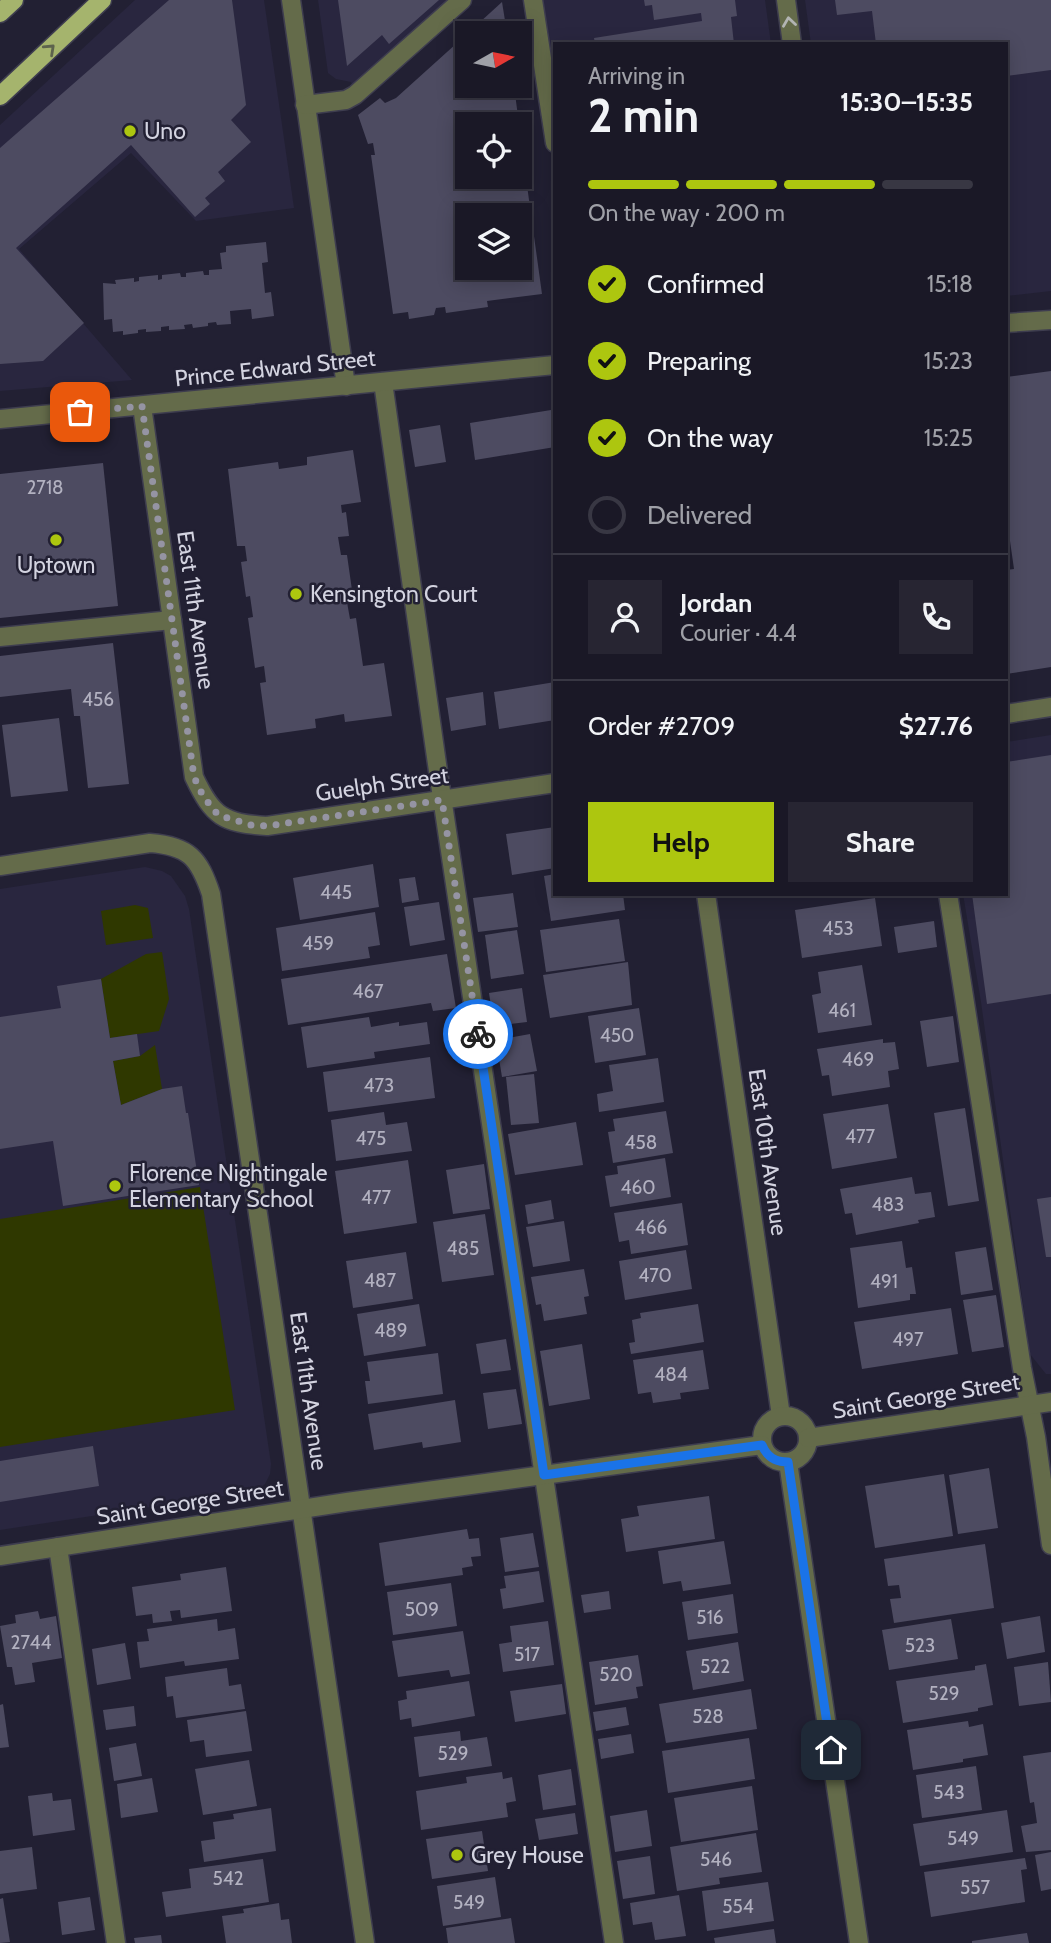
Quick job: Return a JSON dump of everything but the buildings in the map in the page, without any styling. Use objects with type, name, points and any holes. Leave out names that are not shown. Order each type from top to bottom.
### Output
[{"type":"main road","points":[[0,13],[14,0]]},
{"type":"main road","points":[[0,96],[102,0]]},
{"type":"street","points":[[291,0],[346,386]]},
{"type":"street","points":[[305,105],[346,100],[355,95],[462,0]]},
{"type":"street","points":[[533,0],[553,130]]},
{"type":"street","points":[[786,0],[792,42]]},
{"type":"street","points":[[1008,323],[1051,320]]},
{"type":"street","name":"Prince Edward Street","points":[[0,419],[553,365]]},
{"type":"street","points":[[383,382],[442,800],[614,1943]]},
{"type":"street","name":"East 11th Avenue","points":[[142,406],[194,777],[203,796],[218,815]]},
{"type":"street","points":[[0,637],[172,620]]},
{"type":"street","points":[[1008,714],[1051,707]]},
{"type":"street","name":"Guelph Street","points":[[218,815],[237,822],[267,826],[553,783]]},
{"type":"street","name":"East 11th Avenue","points":[[0,866],[150,843],[167,844],[180,848],[195,859],[203,871],[211,894],[365,1943]]},
{"type":"street","name":"East 10th Avenue","points":[[706,896],[782,1416]]},
{"type":"street","points":[[948,896],[1051,1545]]},
{"type":"street","name":"Saint George Street","points":[[808,1438],[1051,1402]]},
{"type":"street","points":[[782,1416],[791,1416],[800,1421],[808,1438],[803,1454],[788,1462],[772,1458],[765,1453],[762,1445],[766,1426],[772,1419],[782,1416]]},
{"type":"street","name":"Saint George Street","points":[[0,1556],[301,1510],[762,1445]]},
{"type":"street","points":[[788,1462],[859,1943]]},
{"type":"street","points":[[58,1547],[116,1943]]},
{"type":"shaded area","points":[[135,0],[264,0],[294,208],[196,221],[131,153],[19,249],[132,380],[0,391],[0,125]]},
{"type":"shaded area","points":[[318,0],[462,0],[355,95],[351,82],[336,79],[328,73]]},
{"type":"shaded area","points":[[533,0],[765,0],[771,42],[553,42],[553,130]]},
{"type":"shaded area","points":[[805,0],[1051,0],[1051,291],[1008,296],[1008,42],[811,42]]},
{"type":"shaded area","points":[[1051,735],[1051,1374],[1046,1374],[1030,1354],[981,1002],[963,896],[1008,896],[1008,742]]},
{"type":"shaded area","name":"Florence Nightingale Elementary School","points":[[145,867],[171,876],[185,896],[189,909],[271,1464],[270,1474],[265,1484],[256,1491],[0,1530],[0,889]]},
{"type":"green space","points":[[135,905],[148,908],[153,938],[106,945],[101,911]]},
{"type":"green space","points":[[162,952],[169,999],[159,1031],[110,1038],[101,979],[146,954]]},
{"type":"green space","points":[[155,1045],[162,1089],[121,1105],[113,1061],[140,1056]]},
{"type":"green space","points":[[200,1187],[235,1410],[0,1447],[0,1219]]},
{"type":"way so far","points":[[80,412],[142,406],[194,777],[203,796],[218,815],[237,822],[267,826],[442,800],[478,1034]]},
{"type":"place","name":"Uno","points":[[130,131]]},
{"type":"place","name":"Uptown","points":[[56,540]]},
{"type":"place","name":"Kensington Court","points":[[296,594]]},
{"type":"place","name":"Florence Nightingale Elementary School","points":[[115,1186]]},
{"type":"place","name":"Grey House","points":[[457,1855]]},
{"type":"route","points":[[478,1034],[544,1475],[762,1445],[765,1453],[772,1458],[788,1462],[831,1750]]}]
